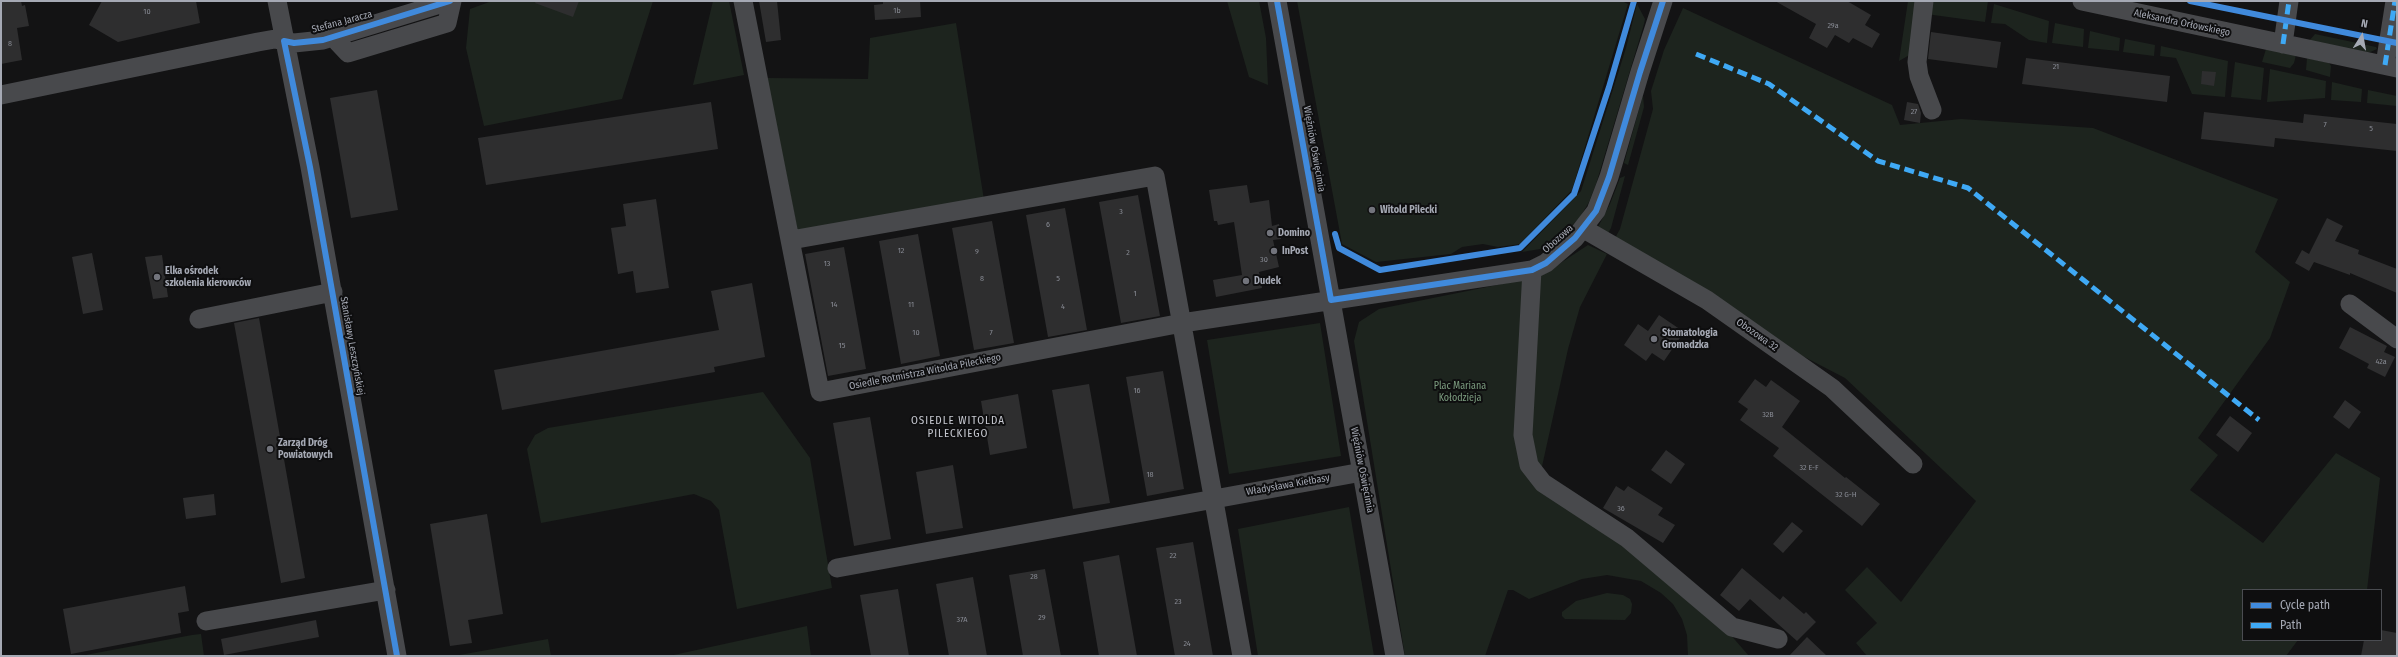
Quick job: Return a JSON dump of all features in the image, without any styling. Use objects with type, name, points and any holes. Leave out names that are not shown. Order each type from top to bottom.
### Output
[{"type":"street","name":"Stanisławy Leszczyńskiej","points":[[277,1],[333,292],[397,656]]},
{"type":"street","name":"Stefana Jaracza","points":[[1,95],[275,39],[294,43],[333,37],[451,1]]},
{"type":"street","name":"Osiedle Rotmistrza Witolda Pileckiego","points":[[743,1],[820,392],[1182,323],[1331,300]]},
{"type":"street","name":"Więźniów Oświęcimia","points":[[1278,1],[1395,656]]},
{"type":"street","name":"Obozowa","points":[[1331,300],[1532,270],[1557,254],[1584,229],[1596,210],[1609,176],[1663,1]]},
{"type":"street","points":[[1924,1],[1917,62],[1919,76],[1932,110]]},
{"type":"street","name":"Aleksandra Orłowskiego","points":[[2082,1],[2132,7],[2283,44],[2391,66],[2395,1]]},
{"type":"street","points":[[2283,44],[2289,1]]},
{"type":"street","points":[[791,240],[1155,176],[1242,656]]},
{"type":"street","name":"Obozowa 32","points":[[1584,229],[1707,300],[1832,388],[1913,464]]},
{"type":"street","points":[[1532,270],[1523,434],[1529,465],[1543,483],[1627,538],[1732,627],[1778,639]]},
{"type":"street","points":[[199,319],[333,292]]},
{"type":"street","points":[[2350,304],[2397,339]]},
{"type":"street","name":"Władysława Kiełbasy","points":[[1214,499],[1362,472]]},
{"type":"street","points":[[837,568],[1052,527],[1214,499]]},
{"type":"street","points":[[206,621],[386,590]]},
{"type":"green space","points":[[492,1],[653,1],[622,99],[484,126],[466,48],[470,9]]},
{"type":"green space","points":[[713,1],[729,1],[744,75],[693,85]]},
{"type":"green space","points":[[1227,1],[1259,1],[1266,38],[1268,85],[1249,77]]},
{"type":"green space","points":[[1297,1],[1622,1],[1628,4],[1572,190],[1520,244],[1498,247],[1483,244],[1462,247],[1451,254],[1376,262],[1342,244]]},
{"type":"green space","points":[[1908,1],[1919,1],[1913,53],[1899,61]]},
{"type":"green space","points":[[1928,1],[1988,1],[1985,22],[1926,14]]},
{"type":"green space","points":[[1637,4],[1645,19],[1644,24],[1596,184],[1589,202],[1579,219],[1552,243],[1540,249],[1522,252],[1581,191],[1626,48]]},
{"type":"green space","points":[[1994,4],[2049,21],[2047,43],[2029,40],[2005,24],[1991,23]]},
{"type":"green space","points":[[1683,8],[1892,105],[1900,125],[1961,119],[2093,128],[2278,199],[2255,252],[2290,282],[2270,338],[2198,438],[2218,455],[2190,490],[2263,543],[2336,453],[2380,478],[2367,589],[2242,589],[2242,641],[2297,641],[2286,656],[1867,656],[1856,643],[1877,623],[1845,590],[1867,567],[1901,602],[1976,501],[1845,378],[1789,349],[1614,240],[1620,229],[1653,109],[1651,91],[1664,50]]},
{"type":"green space","points":[[956,23],[984,200],[798,233],[767,78],[868,79],[870,38]]},
{"type":"green space","points":[[2055,23],[2084,29],[2083,47],[2052,43]]},
{"type":"green space","points":[[2090,31],[2120,38],[2119,51],[2088,48]]},
{"type":"green space","points":[[2315,34],[2376,47],[2377,49],[2368,53],[2309,41]]},
{"type":"green space","points":[[2125,39],[2155,45],[2154,56],[2123,52]]},
{"type":"green space","points":[[2161,46],[2228,61],[2225,97],[2192,94],[2176,58],[2160,56]]},
{"type":"green space","points":[[2266,49],[2296,55],[2294,63],[2290,68],[2262,62]]},
{"type":"green space","points":[[2307,58],[2329,63],[2331,66],[2330,77],[2306,70]]},
{"type":"green space","points":[[2235,62],[2264,68],[2261,100],[2231,97]]},
{"type":"green space","points":[[2270,69],[2326,81],[2325,98],[2267,102]]},
{"type":"green space","points":[[2332,82],[2362,89],[2361,102],[2331,100]]},
{"type":"green space","points":[[2368,90],[2397,96],[2397,106],[2367,103]]},
{"type":"green space","points":[[1643,95],[1644,107],[1628,165],[1624,163]]},
{"type":"green space","points":[[1625,176],[1611,228],[1606,237],[1598,227],[1610,204],[1620,178]]},
{"type":"green space","name":"Plac Mariana Kołodzieja","points":[[1588,245],[1607,254],[1580,307],[1568,349],[1537,489],[1625,547],[1722,625],[1749,656],[1688,656],[1687,635],[1682,619],[1673,604],[1661,593],[1641,581],[1607,575],[1582,579],[1529,599],[1513,590],[1508,590],[1485,656],[1405,656],[1354,341],[1359,322],[1379,309],[1541,276]]},
{"type":"green space","points":[[1320,323],[1341,456],[1229,474],[1207,340]]},
{"type":"green space","points":[[763,392],[810,458],[832,588],[737,609],[719,510],[711,501],[694,494],[541,523],[527,449],[535,435],[548,428]]},
{"type":"green space","points":[[1349,507],[1374,656],[1258,656],[1238,529]]},
{"type":"green space","points":[[1607,593],[1623,595],[1630,599],[1632,604],[1631,613],[1625,620],[1565,619],[1562,616],[1562,612],[1576,601]]},
{"type":"green space","points":[[807,626],[811,656],[669,656]]},
{"type":"green space","points":[[201,634],[204,656],[80,656],[192,635]]},
{"type":"green space","points":[[548,639],[551,656],[454,656]]},
{"type":"building","points":[[1,1],[21,1],[22,6],[25,5],[29,26],[17,28],[22,60],[1,64]]},
{"type":"building","points":[[102,1],[196,1],[200,23],[118,42],[89,25]]},
{"type":"building","points":[[536,1],[579,1],[573,17],[535,3]]},
{"type":"building","points":[[759,1],[777,1],[781,40],[766,42]]},
{"type":"building","points":[[883,1],[920,1],[921,17],[875,20],[874,5],[883,4]]},
{"type":"building","points":[[1775,1],[1847,1],[1871,15],[1865,25],[1880,34],[1872,48],[1853,38],[1849,43],[1835,35],[1827,48],[1809,38],[1816,24]]},
{"type":"building","points":[[1931,32],[2001,42],[1997,68],[1928,59]]},
{"type":"building","points":[[2026,58],[2170,76],[2167,102],[2022,84]]},
{"type":"building","points":[[2202,71],[2216,72],[2214,86],[2201,84]]},
{"type":"building","points":[[377,90],[398,210],[351,218],[330,98]]},
{"type":"building","points":[[711,102],[718,149],[486,185],[478,138]]},
{"type":"building","points":[[1907,102],[1918,104],[1921,113],[1920,123],[1904,120]]},
{"type":"building","points":[[2204,112],[2303,123],[2304,114],[2397,124],[2397,151],[2275,138],[2274,147],[2201,139]]},
{"type":"building","points":[[1247,185],[1250,203],[1269,200],[1272,226],[1279,224],[1281,239],[1273,240],[1279,267],[1259,272],[1262,288],[1216,297],[1213,280],[1242,275],[1234,222],[1218,225],[1217,221],[1214,221],[1209,190]]},
{"type":"building","points":[[1138,195],[1160,316],[1121,323],[1099,202]]},
{"type":"building","points":[[656,199],[669,288],[636,293],[633,271],[618,274],[611,228],[626,226],[623,204]]},
{"type":"building","points":[[1065,208],[1087,330],[1048,337],[1026,215]]},
{"type":"building","points":[[2327,218],[2343,226],[2335,241],[2359,250],[2358,254],[2397,269],[2397,293],[2350,273],[2350,275],[2314,262],[2309,271],[2295,263],[2302,250],[2309,254]]},
{"type":"building","points":[[992,221],[1014,343],[974,350],[952,228]]},
{"type":"building","points":[[918,234],[940,356],[901,364],[879,241]]},
{"type":"building","points":[[844,247],[866,369],[828,376],[805,254]]},
{"type":"building","points":[[92,253],[103,310],[83,314],[72,257]]},
{"type":"building","name":"Elka ośrodek szkolenia kierowców","points":[[162,255],[168,297],[153,299],[145,257]]},
{"type":"building","points":[[752,283],[765,357],[714,367],[715,372],[502,410],[494,370],[719,330],[711,291]]},
{"type":"building","name":"Stomatologia Gromadzka","points":[[1659,315],[1684,332],[1664,361],[1652,353],[1646,361],[1624,345],[1638,324],[1648,331]]},
{"type":"building","name":"Zarząd Dróg Powiatowych","points":[[259,318],[305,578],[281,583],[234,323]]},
{"type":"building","points":[[2350,327],[2387,346],[2384,352],[2395,357],[2385,377],[2367,368],[2369,364],[2339,348]]},
{"type":"building","points":[[1163,371],[1184,489],[1147,496],[1126,377]]},
{"type":"building","points":[[1755,379],[1766,387],[1771,380],[1800,401],[1782,427],[1880,504],[1862,526],[1773,456],[1779,448],[1740,420],[1748,409],[1738,402]]},
{"type":"building","points":[[1089,384],[1110,503],[1073,509],[1052,390]]},
{"type":"building","points":[[1018,394],[1027,448],[990,455],[981,401]]},
{"type":"building","points":[[2345,400],[2361,412],[2349,429],[2333,417]]},
{"type":"building","points":[[2230,416],[2252,433],[2238,452],[2216,435]]},
{"type":"building","points":[[870,417],[891,539],[854,546],[833,423]]},
{"type":"building","points":[[1666,450],[1685,464],[1671,484],[1651,470]]},
{"type":"building","points":[[953,465],[963,528],[926,534],[916,472]]},
{"type":"building","points":[[1616,486],[1624,491],[1628,486],[1663,508],[1658,515],[1675,525],[1663,543],[1603,508]]},
{"type":"building","points":[[214,494],[216,515],[186,519],[183,498]]},
{"type":"building","points":[[487,514],[503,614],[468,620],[472,643],[450,646],[430,524]]},
{"type":"building","points":[[1792,522],[1803,531],[1783,553],[1773,544]]},
{"type":"building","points":[[1193,542],[1213,656],[1175,656],[1156,548]]},
{"type":"building","points":[[1119,555],[1137,656],[1099,656],[1083,562]]},
{"type":"building","points":[[1742,568],[1780,600],[1783,596],[1804,614],[1806,612],[1816,622],[1797,641],[1750,599],[1739,611],[1720,595]]},
{"type":"building","points":[[1045,569],[1061,656],[1023,656],[1009,575]]},
{"type":"building","points":[[973,577],[987,656],[949,656],[936,584]]},
{"type":"building","points":[[185,586],[189,611],[178,613],[181,633],[71,654],[63,609]]},
{"type":"building","points":[[898,589],[909,656],[871,656],[860,595]]},
{"type":"building","points":[[316,620],[319,637],[224,655],[221,639]]},
{"type":"building","points":[[2382,630],[2397,633],[2397,656],[2361,656],[2364,641],[2382,641]]},
{"type":"building","points":[[1807,637],[1827,656],[1789,656]]},
{"type":"marked path","points":[[2283,44],[2289,1]]},
{"type":"marked path","points":[[2385,65],[2395,1]]},
{"type":"marked path","points":[[1696,54],[1769,84],[1878,161],[1968,188],[2259,420]]},
{"type":"cycle path","points":[[397,656],[310,167],[284,41],[294,43],[323,40],[450,1]]},
{"type":"cycle path","points":[[1277,1],[1331,300],[1532,270],[1546,263],[1575,238],[1596,211],[1609,177],[1663,1]]},
{"type":"cycle path","points":[[1335,234],[1339,248],[1380,270],[1520,248],[1574,194],[1609,87],[1634,1]]},
{"type":"cycle path","points":[[2190,1],[2397,43]]},
{"type":"place","name":"Witold Pilecki","points":[[1372,210]]},
{"type":"place","name":"Domino","points":[[1270,233]]},
{"type":"place","name":"InPost","points":[[1274,251]]},
{"type":"place","name":"Elka ośrodek szkolenia kierowców","points":[[157,277]]},
{"type":"place","name":"Dudek","points":[[1246,281]]},
{"type":"place","name":"Stomatologia Gromadzka","points":[[1654,339]]},
{"type":"place","name":"Zarząd Dróg Powiatowych","points":[[270,449]]},
{"type":"district","name":"OSIEDLE WITOLDA PILECKIEGO","points":[[958,427]]}]
